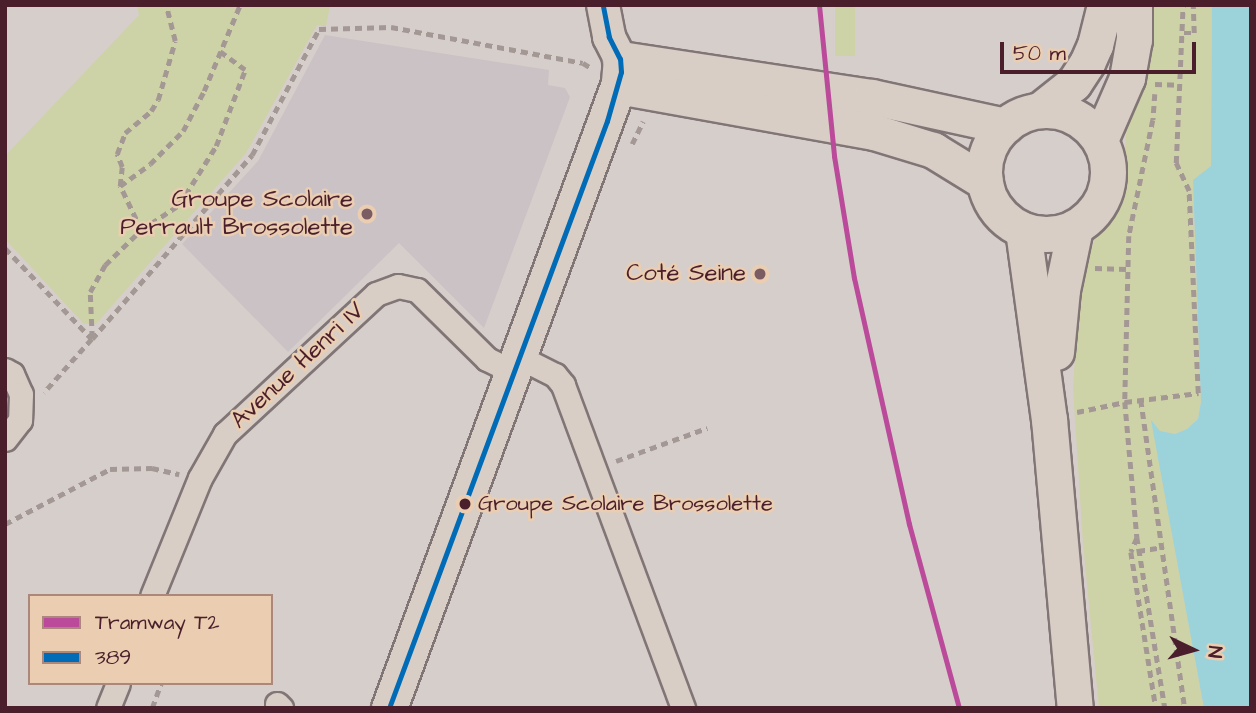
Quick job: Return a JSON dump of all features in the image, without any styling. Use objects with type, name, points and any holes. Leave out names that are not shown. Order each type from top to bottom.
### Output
[{"type":"main road","points":[[389,708],[516,365],[619,72],[603,5]]},
{"type":"main road","points":[[1040,110],[1074,116],[1089,126],[1100,140],[1107,159],[1109,179],[1097,207],[1075,228],[1049,235],[1023,230],[1002,216],[994,206],[985,182],[987,152],[1004,126],[1021,115],[1040,110],[1074,83],[1087,63],[1105,5]]},
{"type":"main road","points":[[1100,140],[1127,78],[1134,40],[1134,5]]},
{"type":"main road","points":[[619,72],[873,97],[1004,126]]},
{"type":"main road","points":[[619,72],[874,132],[933,150],[985,182]]},
{"type":"main road","points":[[1049,419],[1062,290],[1075,228]]},
{"type":"main road","points":[[1023,230],[1030,265],[1049,419],[1075,708]]},
{"type":"street","name":"Avenue Henri IV","points":[[153,594],[200,478],[225,434],[376,294],[398,286],[417,290],[487,359],[555,375],[563,385],[683,708]]},
{"type":"street","points":[[5,370],[12,374],[21,394],[20,420],[5,439]]},
{"type":"street","points":[[108,708],[117,685]]},
{"type":"path","points":[[141,230],[120,186],[122,167],[117,154],[125,133],[151,111],[158,100],[175,41],[166,5]]},
{"type":"path","points":[[120,186],[150,164],[183,131],[240,5]]},
{"type":"path","points":[[1049,419],[1125,402],[1198,393],[1189,191],[1176,163],[1184,33],[1183,5]]},
{"type":"path","points":[[1184,33],[1194,33],[1194,5]]},
{"type":"path","points":[[20,420],[252,155],[318,29],[391,27],[619,72]]},
{"type":"path","points":[[92,339],[90,292],[105,265],[141,230],[179,205],[216,146],[245,70],[220,52]]},
{"type":"path","points":[[1165,708],[1137,537],[1125,402],[1126,269],[1129,236],[1153,120],[1156,84],[1179,85]]},
{"type":"path","points":[[5,248],[92,339]]},
{"type":"path","points":[[1087,268],[1126,269]]},
{"type":"path","points":[[1140,400],[1185,708]]},
{"type":"path","points":[[595,468],[707,428]]},
{"type":"path","points":[[5,524],[110,469],[152,468],[200,478]]},
{"type":"path","points":[[1137,537],[1131,551],[1156,708]]},
{"type":"path","points":[[1131,551],[1162,547]]},
{"type":"path","points":[[152,708],[160,685]]},
{"type":"shaded area","name":"Groupe Scolaire Perrault Brossolette","points":[[325,35],[549,70],[548,85],[565,88],[570,97],[484,328],[399,243],[288,352],[182,244],[258,161]]},
{"type":"green space","points":[[137,5],[330,5],[326,26],[317,25],[246,153],[96,324],[84,324],[5,239],[5,156],[139,15]]},
{"type":"green space","points":[[835,5],[855,5],[855,56],[835,56]]},
{"type":"green space","points":[[1146,5],[1212,5],[1211,166],[1193,181],[1201,402],[1198,419],[1187,429],[1175,434],[1160,431],[1152,422],[1204,708],[1099,708],[1083,543],[1073,389],[1080,282],[1098,230],[1122,188],[1127,122],[1148,65]]},
{"type":"water","points":[[1212,5],[1251,5],[1251,708],[1204,708],[1151,420],[1160,431],[1175,434],[1187,429],[1198,419],[1201,402],[1193,180],[1211,166]]},
{"type":"tram line","name":"T2","points":[[819,5],[834,156],[854,278],[909,524],[959,708]]},
{"type":"transit line","name":"389","points":[[389,708],[607,121],[621,72],[620,59],[609,37],[603,5]]},
{"type":"place","name":"Groupe Scolaire Perrault Brossolette","points":[[367,214]]},
{"type":"place","name":"Coté Seine","points":[[760,274]]},
{"type":"place","name":"Groupe Scolaire Brossolette","points":[[465,504]]}]
